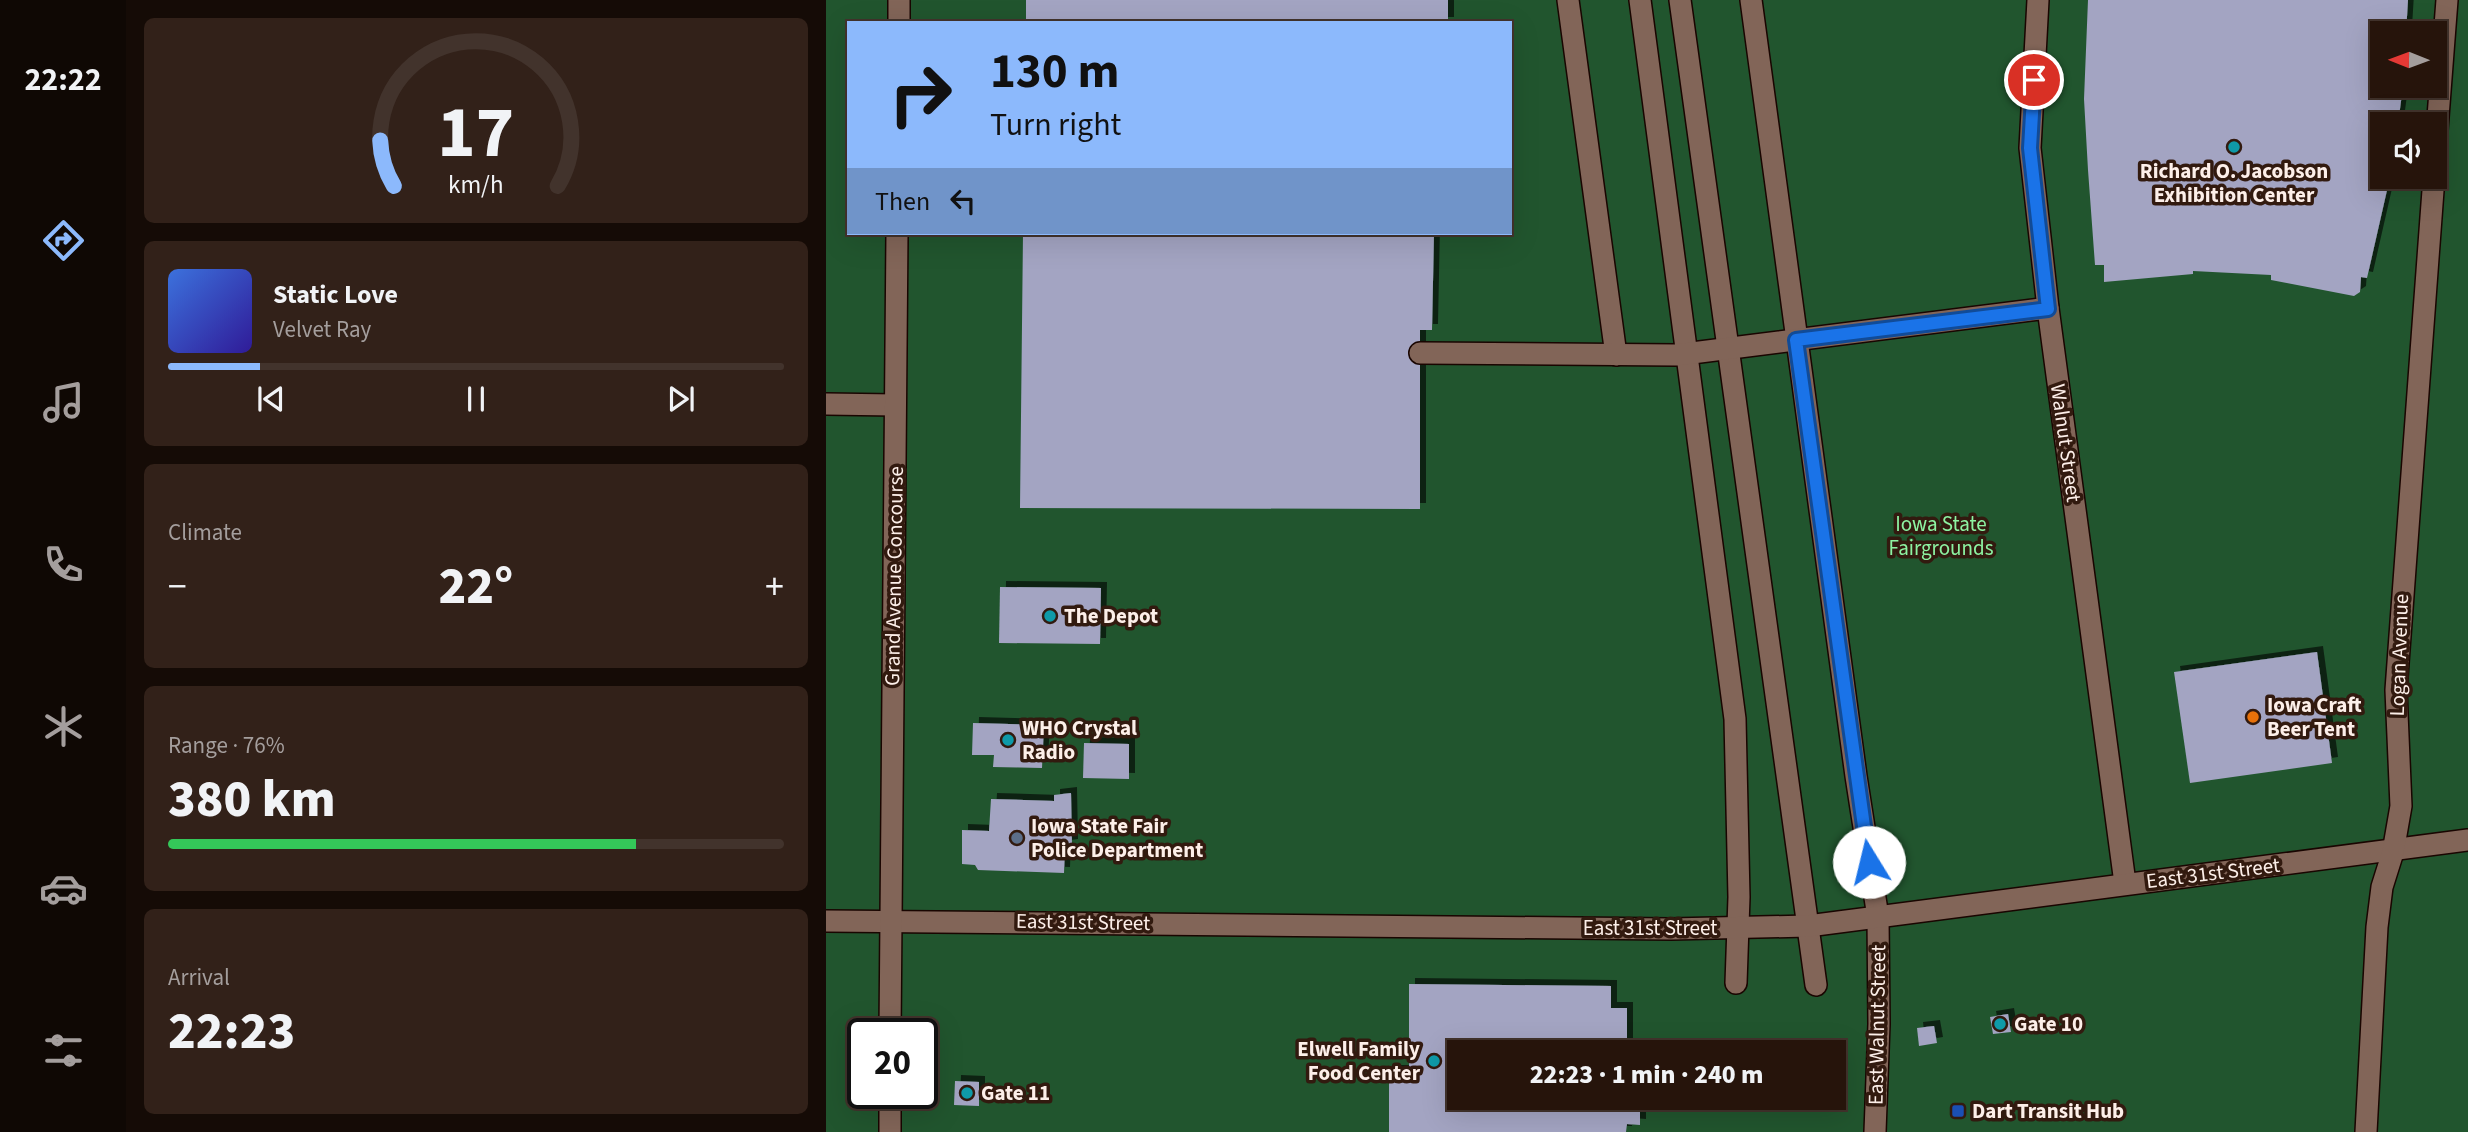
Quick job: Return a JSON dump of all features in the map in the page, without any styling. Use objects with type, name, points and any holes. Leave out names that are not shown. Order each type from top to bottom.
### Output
[{"type":"street","points":[[899,0],[899,21]]},
{"type":"street","points":[[1568,0],[1616,355]]},
{"type":"street","points":[[1640,0],[1735,719],[1738,929],[1736,983]]},
{"type":"street","points":[[1680,0],[1816,985]]},
{"type":"street","name":"East Walnut Street","points":[[1751,0],[1878,917],[1875,1132]]},
{"type":"street","name":"Walnut Street","points":[[2038,0],[2030,148],[2048,309],[2125,884]]},
{"type":"street","points":[[2438,112],[2447,0]]},
{"type":"street","name":"Logan Avenue","points":[[2366,1132],[2377,927],[2382,887],[2393,852],[2401,806],[2396,690],[2400,602],[2433,189]]},
{"type":"street","name":"Grand Avenue Concourse","points":[[890,1018],[897,235]]},
{"type":"street","points":[[1420,353],[1687,354],[2048,309]]},
{"type":"street","points":[[826,404],[895,405]]},
{"type":"street","name":"East 31st Street","points":[[826,920],[1738,929],[1808,926],[2393,852],[2468,840]]},
{"type":"street","points":[[890,1109],[890,1132]]},
{"type":"green space","name":"Iowa State Fairgrounds","points":[[826,0],[2468,0],[2468,1132],[826,1132]]},
{"type":"building","points":[[1026,0],[1448,0],[1448,21],[1026,21]]},
{"type":"building","name":"Richard O. Jacobson Exhibition Center","points":[[2088,0],[2408,0],[2407,21],[2370,21],[2370,98],[2401,98],[2400,112],[2370,112],[2370,189],[2387,189],[2367,278],[2361,277],[2360,292],[2354,296],[2271,280],[2271,275],[2193,271],[2193,274],[2104,282],[2104,265],[2095,265],[2084,99]]},
{"type":"building","points":[[1023,235],[1434,235],[1432,330],[1420,330],[1420,509],[1020,508]]},
{"type":"building","name":"The Depot","points":[[1000,587],[1101,588],[1100,644],[999,643]]},
{"type":"building","name":"Iowa Craft Beer Tent","points":[[2317,652],[2332,763],[2190,783],[2174,672]]},
{"type":"building","name":"WHO Crystal Radio","points":[[973,723],[1044,725],[1042,768],[993,767],[994,755],[972,755]]},
{"type":"building","points":[[1084,743],[1129,744],[1129,779],[1083,778]]},
{"type":"building","name":"Iowa State Fair Police Department","points":[[1071,793],[1072,845],[1065,846],[1064,873],[978,870],[975,865],[962,864],[962,830],[989,831],[991,799],[1054,801],[1054,795]]},
{"type":"building","name":"Elwell Family Food Center","points":[[1409,984],[1611,986],[1611,1008],[1627,1008],[1627,1040],[1447,1040],[1447,1110],[1640,1110],[1640,1125],[1627,1124],[1626,1132],[1389,1132],[1389,1071],[1409,1071]]},
{"type":"building","name":"Gate 10","points":[[2008,1014],[2011,1032],[1993,1034],[1990,1017]]},
{"type":"building","points":[[1934,1026],[1937,1043],[1919,1046],[1917,1028]]},
{"type":"building","name":"Gate 11","points":[[955,1081],[979,1082],[979,1106],[954,1105]]},
{"type":"place","name":"Richard O. Jacobson Exhibition Center","points":[[2234,147]]},
{"type":"place","name":"The Depot","points":[[1050,616]]},
{"type":"place","name":"Iowa Craft Beer Tent","points":[[2253,717]]},
{"type":"place","name":"WHO Crystal Radio","points":[[1008,740]]},
{"type":"place","name":"Iowa State Fair Police Department","points":[[1017,838]]},
{"type":"place","name":"Gate 10","points":[[2000,1024]]},
{"type":"place","name":"Elwell Family Food Center","points":[[1434,1061]]},
{"type":"place","name":"Gate 11","points":[[967,1093]]},
{"type":"place","name":"Dart Transit Hub","points":[[1958,1111]]},
{"type":"route","points":[[1869,862],[1796,340],[2048,309],[2030,148],[2034,80]]}]
